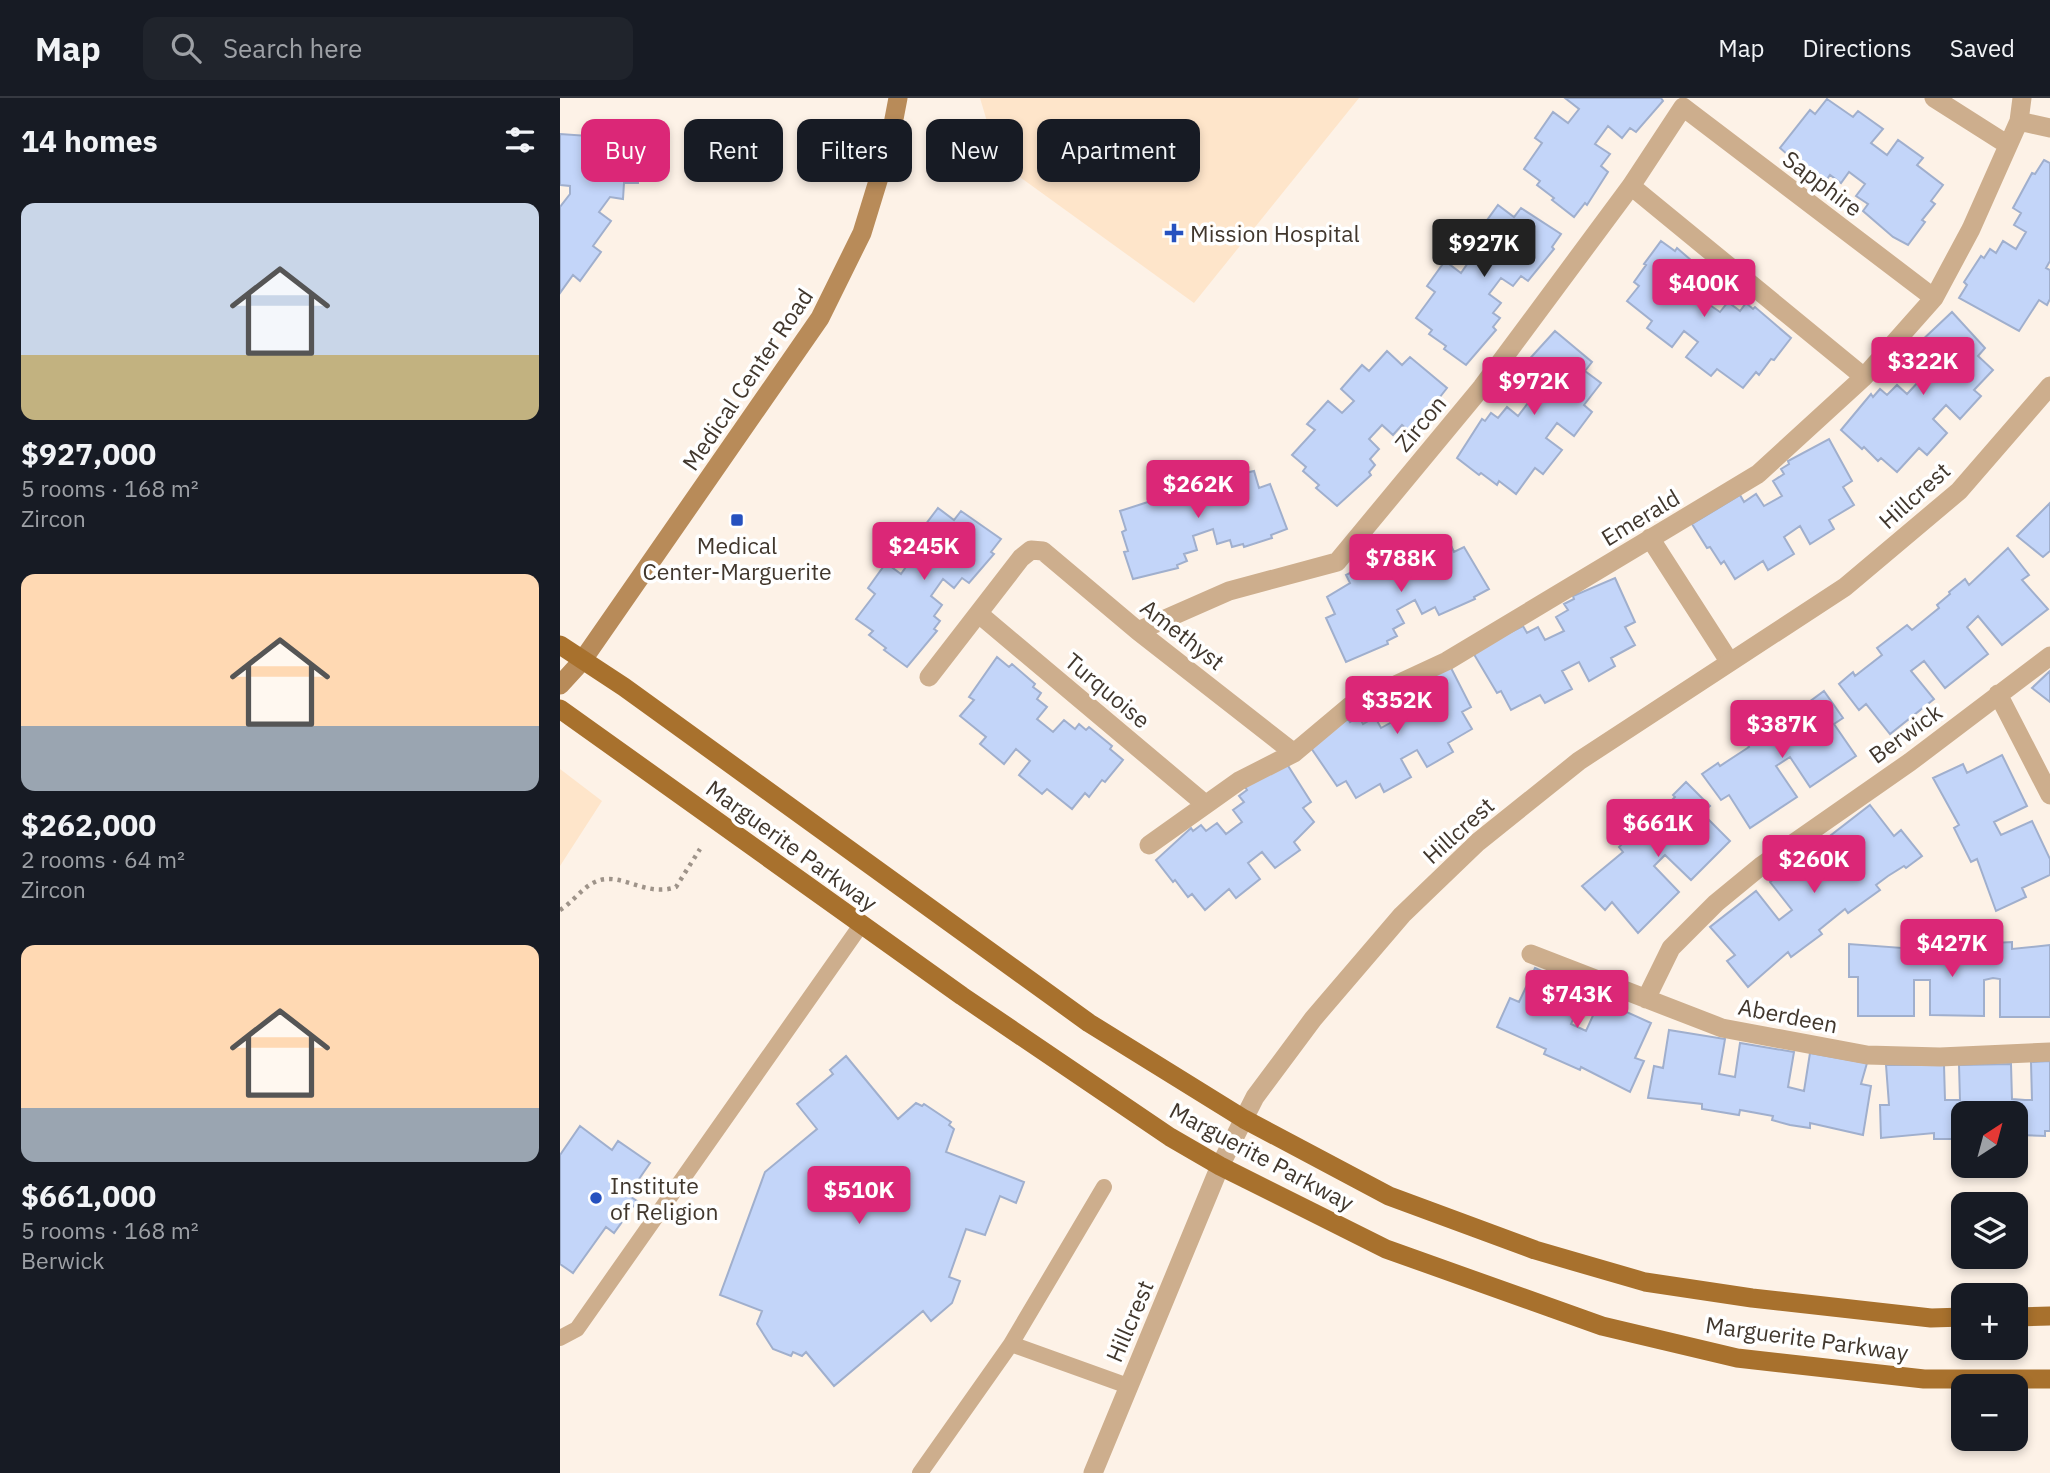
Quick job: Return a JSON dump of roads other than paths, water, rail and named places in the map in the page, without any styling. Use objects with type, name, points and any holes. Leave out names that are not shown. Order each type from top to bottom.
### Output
[{"type":"main road","name":"Medical Center Road","points":[[560,685],[582,661],[826,308],[862,233],[889,145],[898,98]]},
{"type":"main road","name":"Marguerite Parkway","points":[[560,645],[635,695],[1089,1023],[1244,1119],[1389,1196],[1535,1250],[1645,1282],[1752,1298],[1931,1318],[1951,1317]]},
{"type":"main road","name":"Marguerite Parkway","points":[[560,709],[861,925],[1170,1138],[1220,1167],[1386,1249],[1602,1326],[1737,1358],[1924,1379],[2050,1379]]},
{"type":"main road","points":[[2028,1317],[2050,1316]]},
{"type":"street","points":[[1934,98],[2008,145]]},
{"type":"street","name":"Emerald","points":[[1149,845],[1239,781],[1294,753],[1350,706],[1447,661],[1758,474],[1864,377],[1934,298],[1971,229],[2019,121],[2022,98]]},
{"type":"street","name":"Zircon","points":[[1139,631],[1229,592],[1337,562],[1482,387],[1632,186],[1684,107]]},
{"type":"street","name":"Sapphire","points":[[1684,107],[1934,298]]},
{"type":"street","points":[[2019,121],[2050,128]]},
{"type":"street","points":[[1632,186],[1864,377]]},
{"type":"street","name":"Hillcrest","points":[[1093,1473],[1220,1167],[1244,1119],[1269,1075],[1402,915],[1478,842],[1579,761],[1846,587],[1959,491],[2050,386]]},
{"type":"street","points":[[1650,538],[1729,661]]},
{"type":"street","name":"Amethyst","points":[[979,614],[1021,558],[1031,550],[1043,551],[1139,631],[1294,753]]},
{"type":"street","points":[[929,677],[979,614]]},
{"type":"street","name":"Turquoise","points":[[979,614],[1205,804]]},
{"type":"street","name":"Berwick","points":[[1646,999],[1671,948],[1716,903],[1761,866],[1910,762],[2050,656]]},
{"type":"street","points":[[1998,694],[2050,795]]},
{"type":"street","name":"Aberdeen","points":[[1531,954],[1721,1028],[1867,1055],[1940,1057],[2050,1052]]},
{"type":"lane","points":[[560,1338],[577,1329],[861,925]]},
{"type":"lane","points":[[920,1473],[1011,1344],[1104,1187]]},
{"type":"lane","points":[[1011,1344],[1128,1386]]},
{"type":"place","name":"Mission Hospital","points":[[1174,233]]},
{"type":"place","name":"Medical Center-Marguerite","points":[[737,520]]},
{"type":"place","name":"Institute of Religion","points":[[596,1198]]}]
